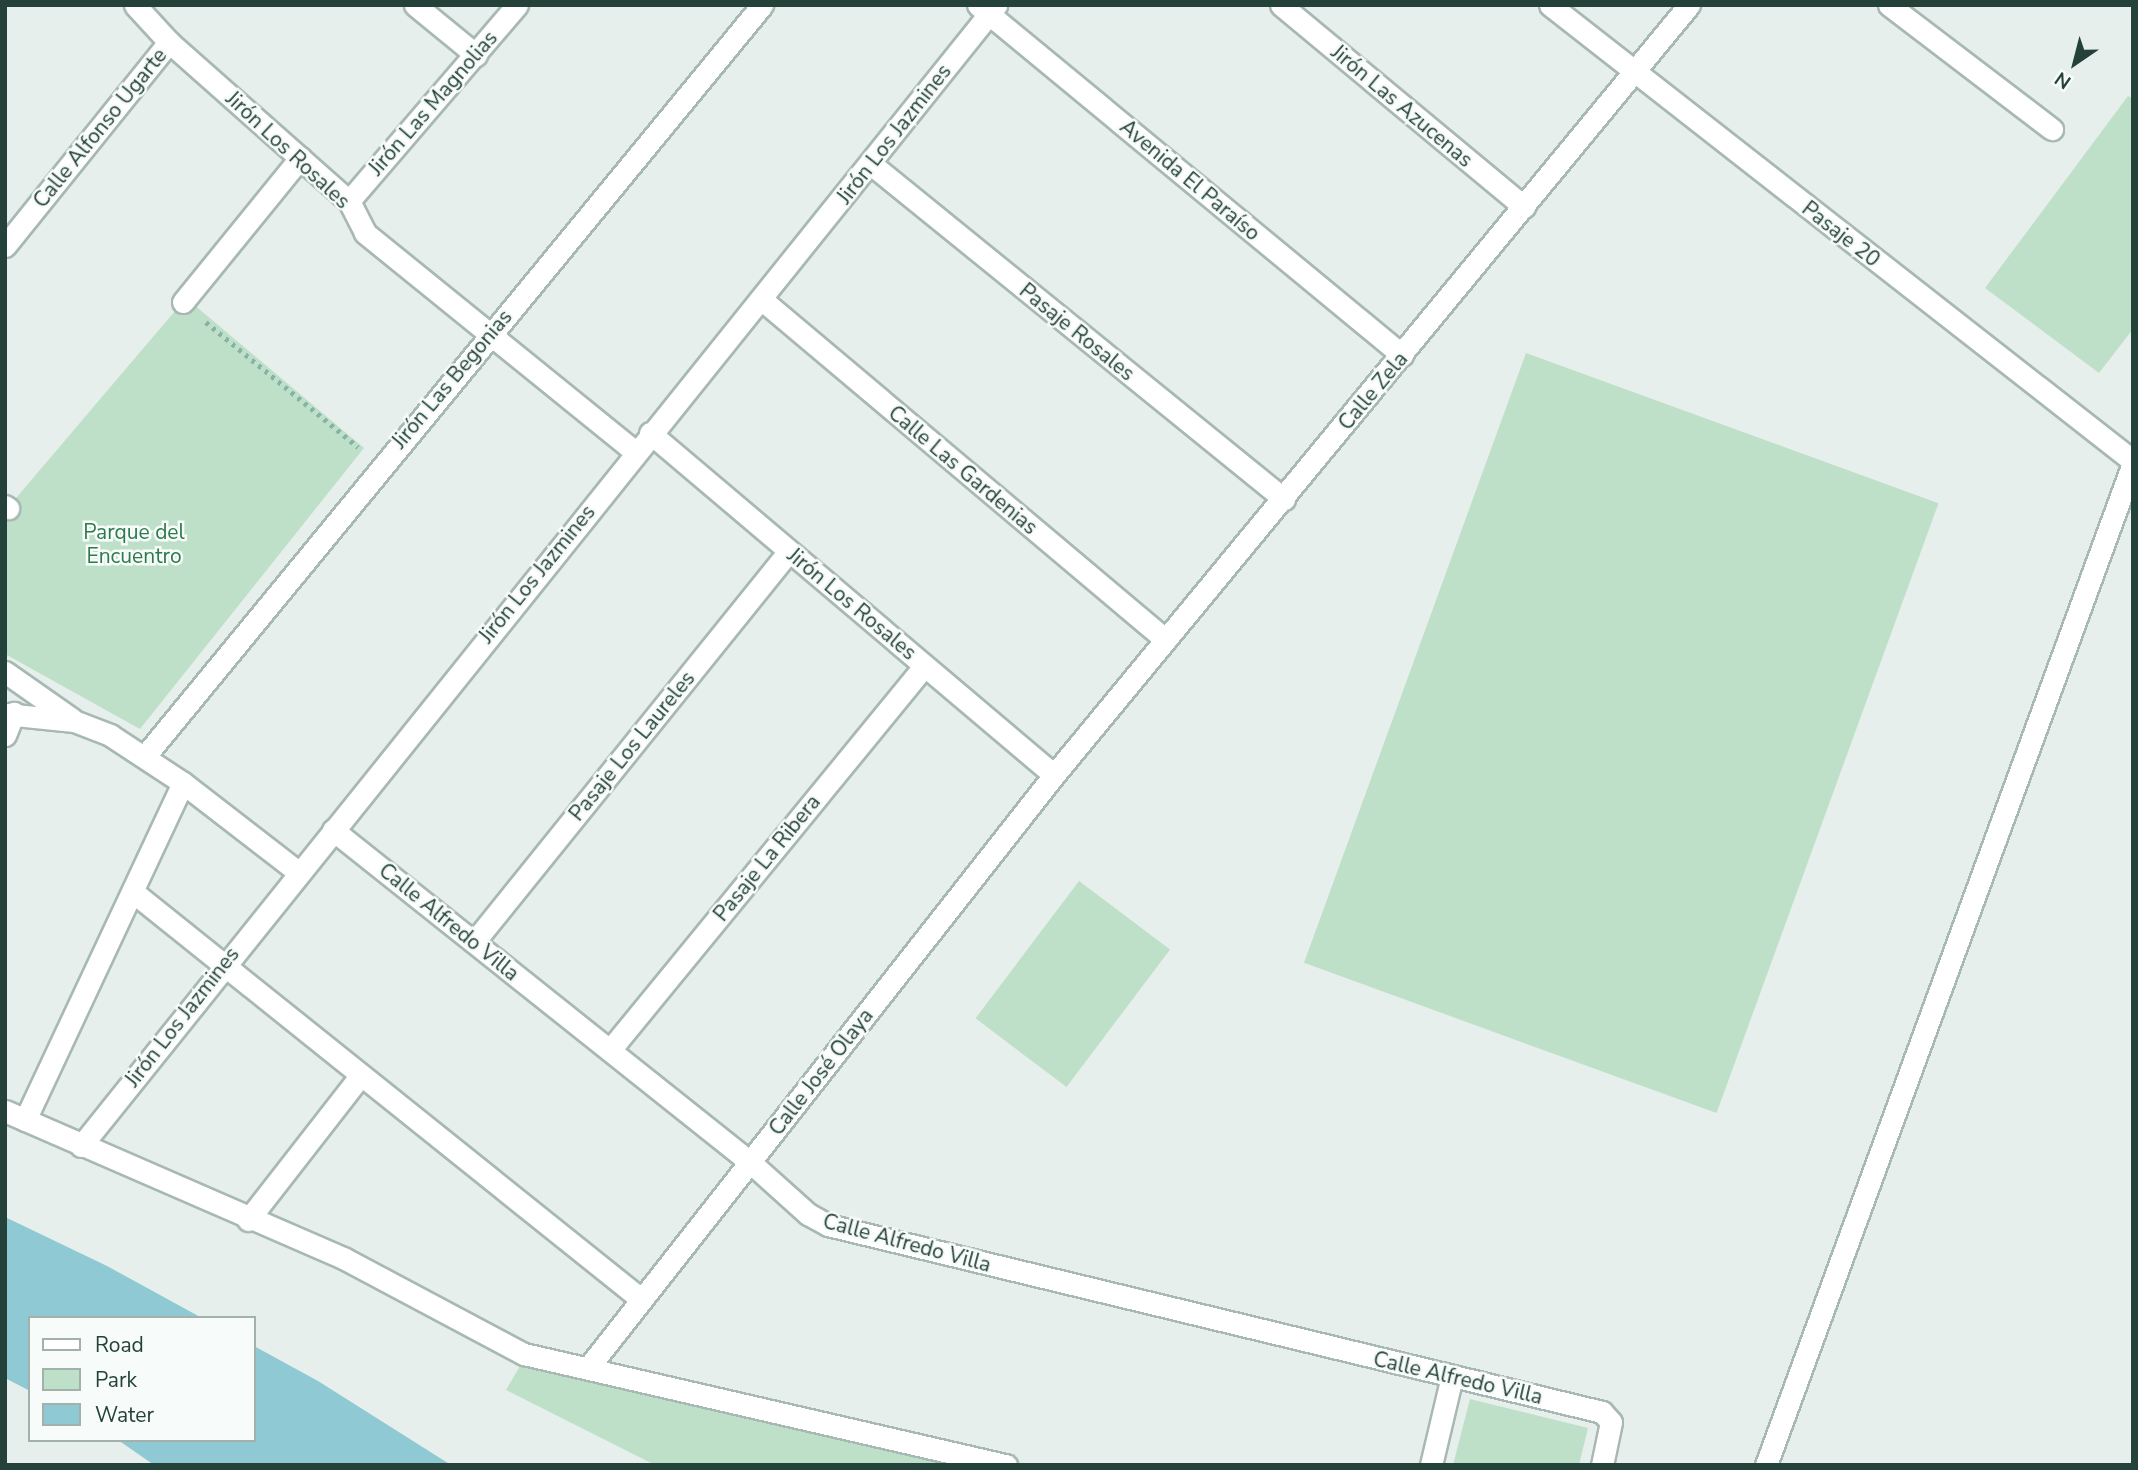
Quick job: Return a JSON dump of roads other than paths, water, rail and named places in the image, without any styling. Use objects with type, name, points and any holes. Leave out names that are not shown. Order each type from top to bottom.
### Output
[{"type":"street","name":"Jirón Los Rosales","points":[[135,5],[169,42],[349,201],[365,233],[488,336],[635,452]]},
{"type":"street","points":[[415,5],[476,55]]},
{"type":"street","name":"Jirón Las Magnolias","points":[[349,201],[517,5]]},
{"type":"street","name":"Jirón Las Begonias","points":[[145,756],[380,466],[762,5]]},
{"type":"street","name":"Jirón Las Azucenas","points":[[1281,5],[1524,207]]},
{"type":"street","name":"Pasaje 20","points":[[1550,5],[1633,73],[2133,462]]},
{"type":"street","name":"Calle Zela","points":[[1054,775],[1689,5]]},
{"type":"street","points":[[1889,5],[2052,129]]},
{"type":"street","name":"Jirón Los Jazmines","points":[[80,1146],[297,871],[333,830],[650,433],[871,164],[987,8]]},
{"type":"street","name":"Avenida El Paraíso","points":[[987,8],[1402,355]]},
{"type":"street","name":"Calle Alfonso Ugarte","points":[[5,246],[169,42]]},
{"type":"street","points":[[183,302],[300,158]]},
{"type":"street","name":"Pasaje Rosales","points":[[871,164],[1284,499]]},
{"type":"street","name":"Calle Las Gardenias","points":[[761,299],[1166,640]]},
{"type":"street","name":"Jirón Los Rosales","points":[[650,433],[1054,775]]},
{"type":"street","points":[[1766,1465],[2133,462]]},
{"type":"street","name":"Pasaje Los Laureles","points":[[474,942],[789,551]]},
{"type":"street","name":"Pasaje La Ribera","points":[[610,1050],[924,666]]},
{"type":"street","points":[[5,672],[74,721],[145,756],[297,871]]},
{"type":"street","points":[[5,735],[10,713],[74,721]]},
{"type":"street","name":"Calle José Olaya","points":[[588,1368],[1054,775]]},
{"type":"street","points":[[25,1120],[183,783]]},
{"type":"street","name":"Calle Alfredo Villa","points":[[333,830],[750,1162],[808,1214],[850,1232],[1602,1412],[1611,1422],[1602,1465]]},
{"type":"street","points":[[133,892],[642,1300]]},
{"type":"street","points":[[248,1220],[360,1076]]},
{"type":"street","points":[[5,1111],[248,1220],[345,1259],[514,1349],[1006,1465]]},
{"type":"street","points":[[1431,1465],[1452,1376]]},
{"type":"water","points":[[5,1217],[107,1266],[198,1316],[28,1316],[28,1390],[5,1378]]},
{"type":"water","points":[[256,1347],[318,1381],[451,1465],[154,1465],[121,1442],[256,1442]]},
{"type":"park label","name":"Parque del Encuentro","points":[[134,544]]}]
